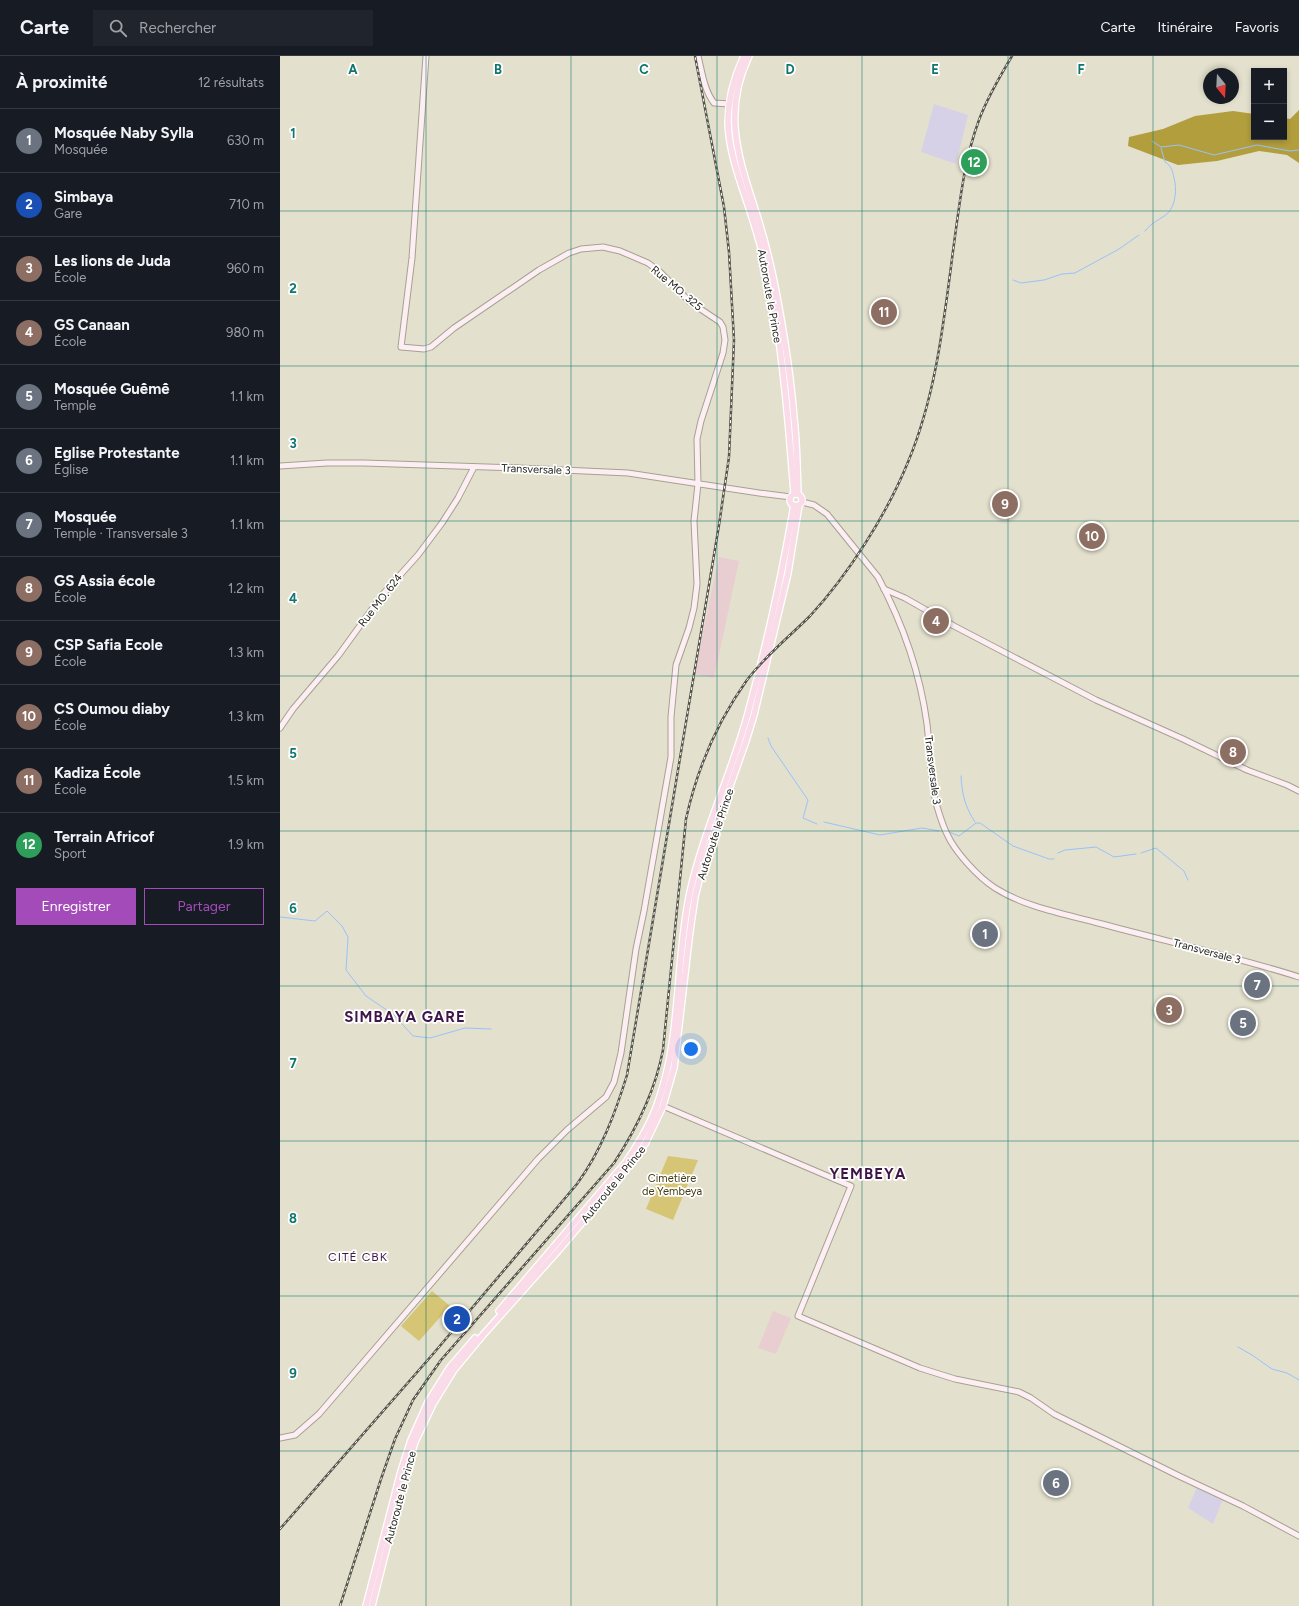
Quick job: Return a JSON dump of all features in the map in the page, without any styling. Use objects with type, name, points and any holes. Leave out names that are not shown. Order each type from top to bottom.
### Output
[{"type":"main road","name":"Autoroute le Prince","points":[[744,56],[734,81],[728,124],[736,170],[764,254],[773,301],[788,411],[794,495]]},
{"type":"main road","name":"Autoroute le Prince","points":[[749,56],[740,82],[736,102],[734,124],[735,138],[743,172],[769,256],[778,301],[795,420],[794,495]]},
{"type":"main road","points":[[794,495],[802,497],[798,504],[790,501],[794,495]]},
{"type":"main road","name":"Autoroute le Prince","points":[[372,1606],[406,1472],[416,1442],[433,1404],[454,1370],[615,1184],[645,1144],[663,1106],[674,1068],[690,931],[700,876],[704,860],[754,715],[788,573],[798,504]]},
{"type":"main road","name":"Autoroute le Prince","points":[[366,1606],[401,1471],[411,1440],[428,1402],[450,1368],[626,1162],[642,1139],[658,1102],[668,1066],[690,892],[700,852],[748,713],[798,504]]},
{"type":"street","name":"Rue MO. 325","points":[[426,56],[412,258],[401,347],[424,349],[431,347],[454,328],[539,270],[569,253],[581,249],[603,247],[620,251],[644,262],[660,272],[690,302],[716,318],[723,327],[723,353],[701,421],[697,439],[698,484]]},
{"type":"street","points":[[698,56],[702,76],[709,95],[714,103],[730,104]]},
{"type":"street","name":"Transversale 3","points":[[280,466],[356,463],[628,473],[759,494],[794,495]]},
{"type":"street","name":"Rue MO. 624","points":[[280,728],[293,709],[338,656],[383,594],[418,555],[458,498],[474,467]]},
{"type":"street","points":[[280,1438],[295,1435],[319,1414],[538,1159],[567,1130],[606,1097],[611,1089],[621,1054],[636,949],[671,757],[671,717],[676,665],[689,628],[694,608],[697,579],[694,521],[698,484]]},
{"type":"street","name":"Transversale 3","points":[[798,504],[814,505],[828,514],[878,577],[884,589],[914,658],[920,681],[927,724],[936,800],[942,823],[947,836],[955,847],[980,875],[994,887],[1011,896],[1043,908],[1154,938],[1188,945],[1299,977]]},
{"type":"street","points":[[884,589],[905,598],[954,626],[1096,700],[1183,739],[1247,770],[1299,791]]},
{"type":"street","points":[[663,1106],[851,1186],[798,1316],[920,1368],[955,1379],[1019,1392],[1031,1398],[1054,1414],[1243,1506],[1299,1536]]},
{"type":"shaded area","points":[[934,104],[968,115],[956,164],[921,152]]},
{"type":"shaded area","points":[[1299,110],[1299,163],[1287,155],[1259,151],[1217,161],[1178,165],[1128,146],[1129,137],[1163,129],[1195,116],[1233,111],[1251,114],[1251,140],[1287,140],[1287,118],[1290,119]]},
{"type":"shaded area","points":[[998,493],[1016,497],[1012,516],[994,512]]},
{"type":"shaded area","points":[[719,557],[739,561],[714,678],[694,674]]},
{"type":"shaded area","points":[[773,1311],[791,1318],[776,1354],[758,1348]]},
{"type":"shaded area","points":[[1197,1487],[1223,1499],[1213,1524],[1188,1508]]},
{"type":"green space","name":"Cimetière de Yembeya","points":[[668,1156],[698,1160],[673,1220],[646,1209]]},
{"type":"green space","points":[[432,1291],[450,1306],[419,1341],[401,1326]]},
{"type":"waterway","points":[[1152,141],[1161,147],[1179,145],[1214,155],[1257,145],[1290,151],[1299,150]]},
{"type":"waterway","points":[[1145,231],[1170,211],[1175,197],[1175,182],[1173,173],[1165,162],[1161,148]]},
{"type":"waterway","points":[[1013,280],[1021,283],[1044,280],[1062,274],[1075,273],[1119,249],[1139,235]]},
{"type":"waterway","points":[[768,738],[771,746],[808,800],[803,818],[817,824]]},
{"type":"waterway","points":[[961,776],[965,800],[975,822]]},
{"type":"waterway","points":[[824,822],[880,835],[922,828],[939,831]]},
{"type":"waterway","points":[[949,832],[959,836],[976,823],[980,823],[1013,846],[1049,859],[1054,859]]},
{"type":"waterway","points":[[1058,853],[1065,850],[1096,847],[1114,857],[1136,854]]},
{"type":"waterway","points":[[1141,853],[1156,848],[1184,871],[1188,880]]},
{"type":"waterway","points":[[280,917],[315,921],[327,911],[342,926],[348,937],[346,970],[366,996],[394,1015],[413,1036],[430,1038],[465,1028],[491,1029]]},
{"type":"waterway","points":[[1238,1347],[1272,1369],[1287,1373],[1299,1380]]},
{"type":"railway","points":[[280,1529],[433,1354],[577,1184],[593,1159],[606,1132],[618,1104],[627,1075],[719,525],[729,457],[734,340],[729,252],[724,207],[695,56]]},
{"type":"railway","points":[[340,1606],[395,1439],[413,1400],[441,1360],[614,1163],[638,1123],[650,1095],[660,1065],[663,1050],[686,819],[702,764],[726,712],[747,680],[769,655],[810,616],[852,563],[878,523],[908,462],[919,434],[940,347],[967,160],[979,120],[998,79],[1012,56]]},
{"type":"place","name":"Terrain Africof","points":[[974,162]]},
{"type":"place","name":"Kadiza École","points":[[884,312]]},
{"type":"place","name":"CSP Safia Ecole","points":[[1005,504]]},
{"type":"place","name":"CS Oumou diaby","points":[[1092,536]]},
{"type":"place","name":"GS Canaan","points":[[936,621]]},
{"type":"place","name":"GS Assia école","points":[[1233,752]]},
{"type":"place","name":"Mosquée Naby Sylla","points":[[985,934]]},
{"type":"place","name":"Mosquée","points":[[1257,985]]},
{"type":"place","name":"Les lions de Juda","points":[[1169,1010]]},
{"type":"place","name":"Mosquée Guêmê","points":[[1243,1023]]},
{"type":"place","name":"Simbaya","points":[[457,1319]]},
{"type":"place","name":"Eglise Protestante","points":[[1056,1483]]},
{"type":"district","name":"SIMBAYA GARE","points":[[405,1017]]},
{"type":"district","name":"YEMBEYA","points":[[868,1174]]},
{"type":"district","name":"CITÉ CBK","points":[[358,1257]]}]
